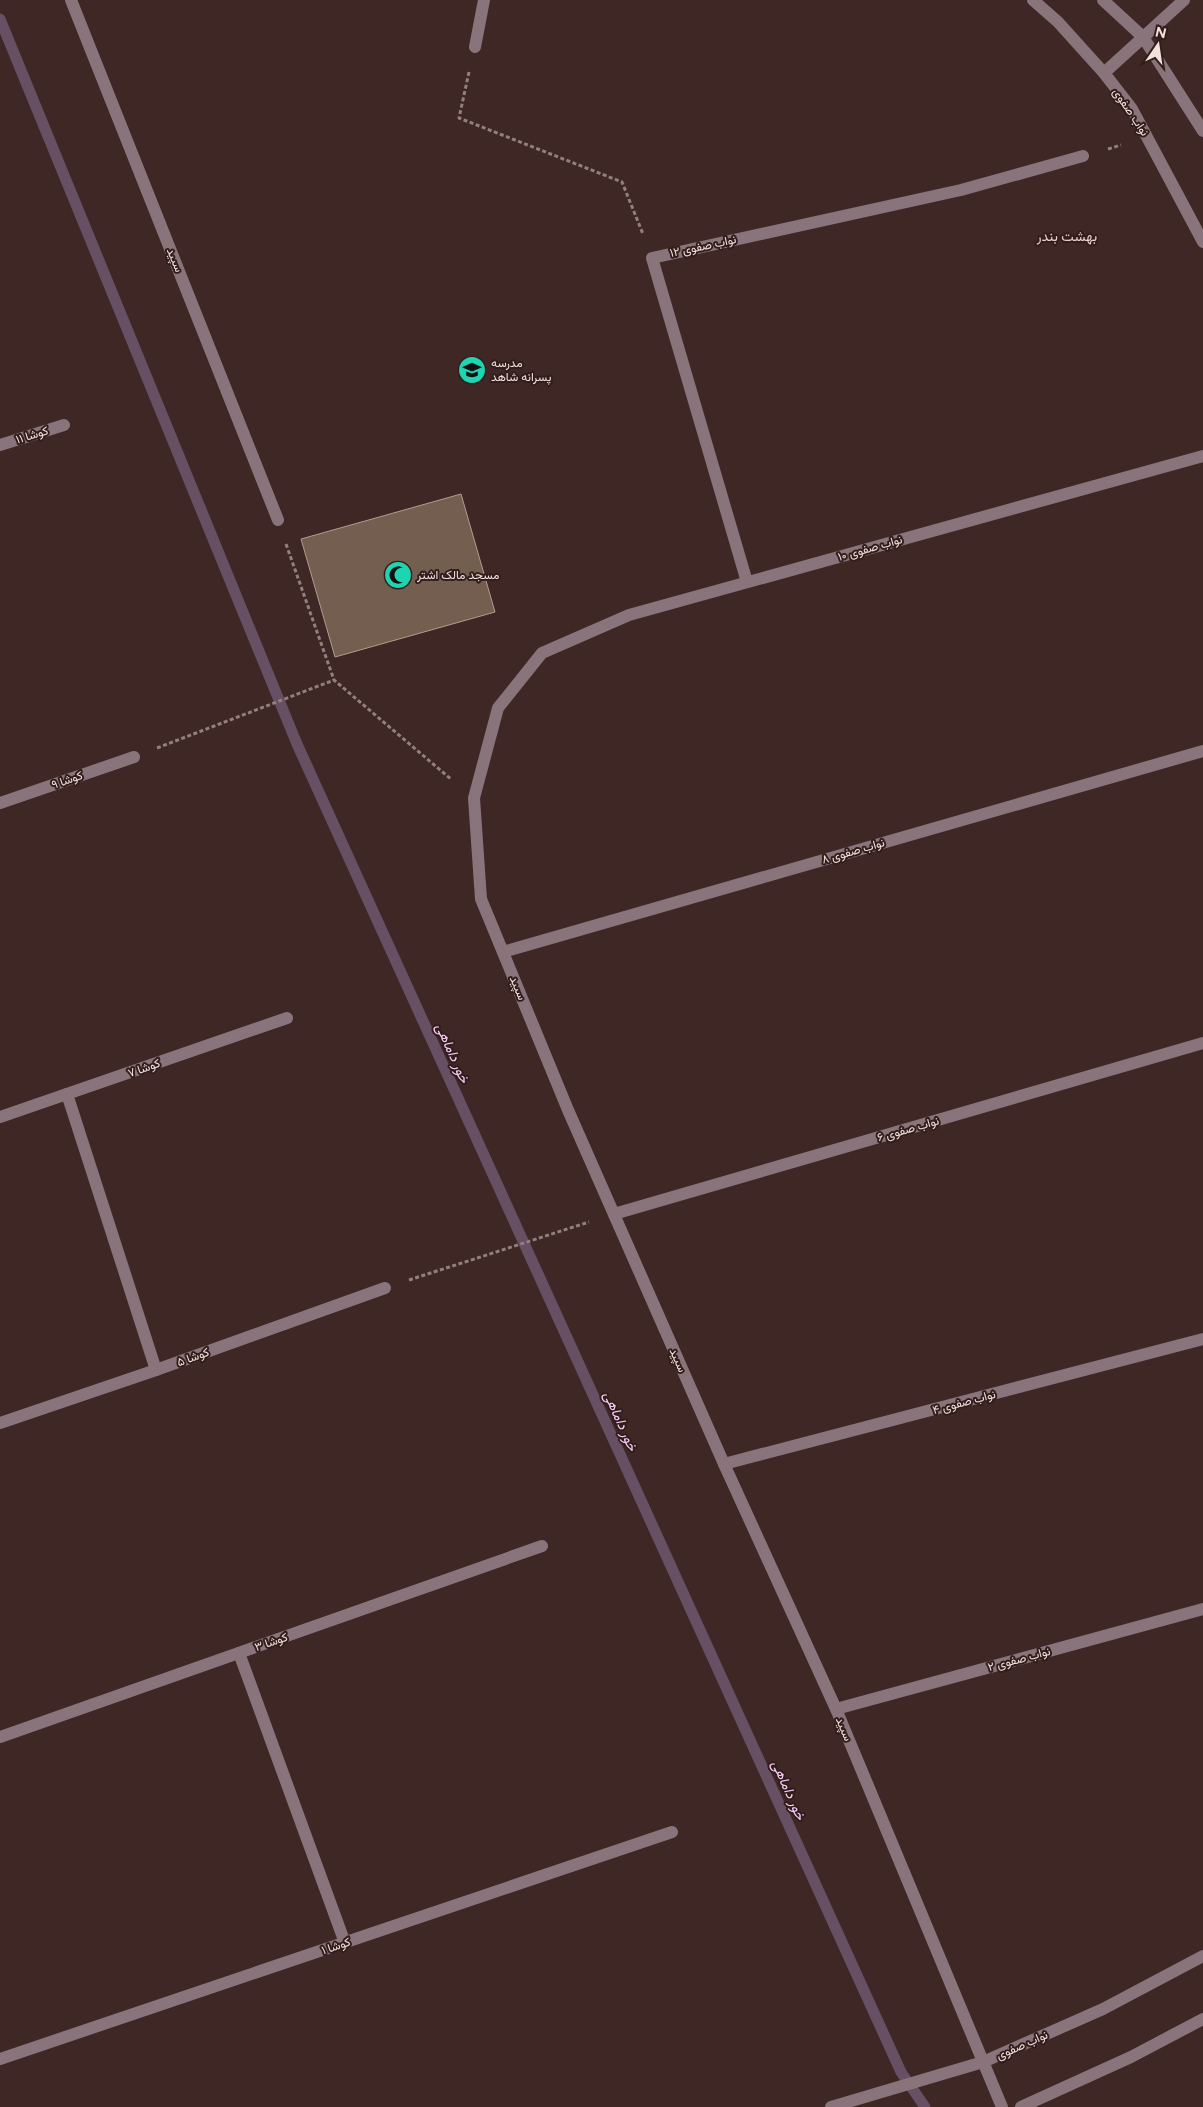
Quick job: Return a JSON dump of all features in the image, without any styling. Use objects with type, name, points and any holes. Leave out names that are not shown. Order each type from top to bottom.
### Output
[{"type":"street","name":"سپید","points":[[71,0],[278,520]]},
{"type":"street","points":[[475,47],[484,0]]},
{"type":"street","name":"نواب صفوی","points":[[1033,0],[1058,22],[1104,73],[1132,109],[1203,242]]},
{"type":"street","points":[[1104,0],[1143,37],[1203,131]]},
{"type":"street","points":[[1104,73],[1184,0]]},
{"type":"street","name":"نواب صفوی ۱۲","points":[[747,582],[652,258],[961,190],[1083,156]]},
{"type":"street","name":"کوشا ۱۱","points":[[0,445],[64,426]]},
{"type":"street","name":"نواب صفوی ۱۰","points":[[542,653],[629,615],[1203,456]]},
{"type":"street","name":"سپید","points":[[542,653],[498,708],[474,798],[481,899],[568,1110],[724,1464],[836,1709],[1002,2107]]},
{"type":"street","name":"نواب صفوی ۸","points":[[503,952],[1203,751]]},
{"type":"street","name":"کوشا ۹","points":[[0,803],[134,757]]},
{"type":"street","name":"کوشا ۷","points":[[0,1117],[287,1018]]},
{"type":"street","name":"نواب صفوی ۶","points":[[614,1214],[1203,1043]]},
{"type":"street","points":[[67,1094],[156,1370]]},
{"type":"street","name":"کوشا ۵","points":[[0,1423],[156,1370],[385,1288]]},
{"type":"street","name":"نواب صفوی ۴","points":[[724,1464],[1203,1339]]},
{"type":"street","name":"کوشا ۳","points":[[0,1737],[542,1546]]},
{"type":"street","name":"نواب صفوی ۲","points":[[836,1709],[1203,1609]]},
{"type":"street","points":[[239,1653],[345,1943]]},
{"type":"street","name":"کوشا ۱","points":[[0,2059],[672,1832]]},
{"type":"street","name":"نواب صفوی","points":[[840,2106],[983,2062],[1103,2009],[1203,1956]]},
{"type":"street","points":[[1021,2107],[1131,2057],[1203,2019]]},
{"type":"path","points":[[475,47],[459,118],[622,182],[652,258]]},
{"type":"path","points":[[278,520],[334,680],[474,798]]},
{"type":"path","points":[[134,757],[334,680]]},
{"type":"path","points":[[385,1288],[614,1214]]},
{"type":"building","name":"مسجد مالک اشتر","points":[[461,494],[495,612],[335,657],[301,539]]},
{"type":"waterway","name":"خور داماهی","points":[[0,19],[297,744],[901,2072],[925,2107]]},
{"type":"place","name":"مدرسه پسرانه شاهد","points":[[472,370]]},
{"type":"place","name":"مسجد مالک اشتر","points":[[398,575]]},
{"type":"district","name":"بهشت بندر","points":[[1067,236]]}]
